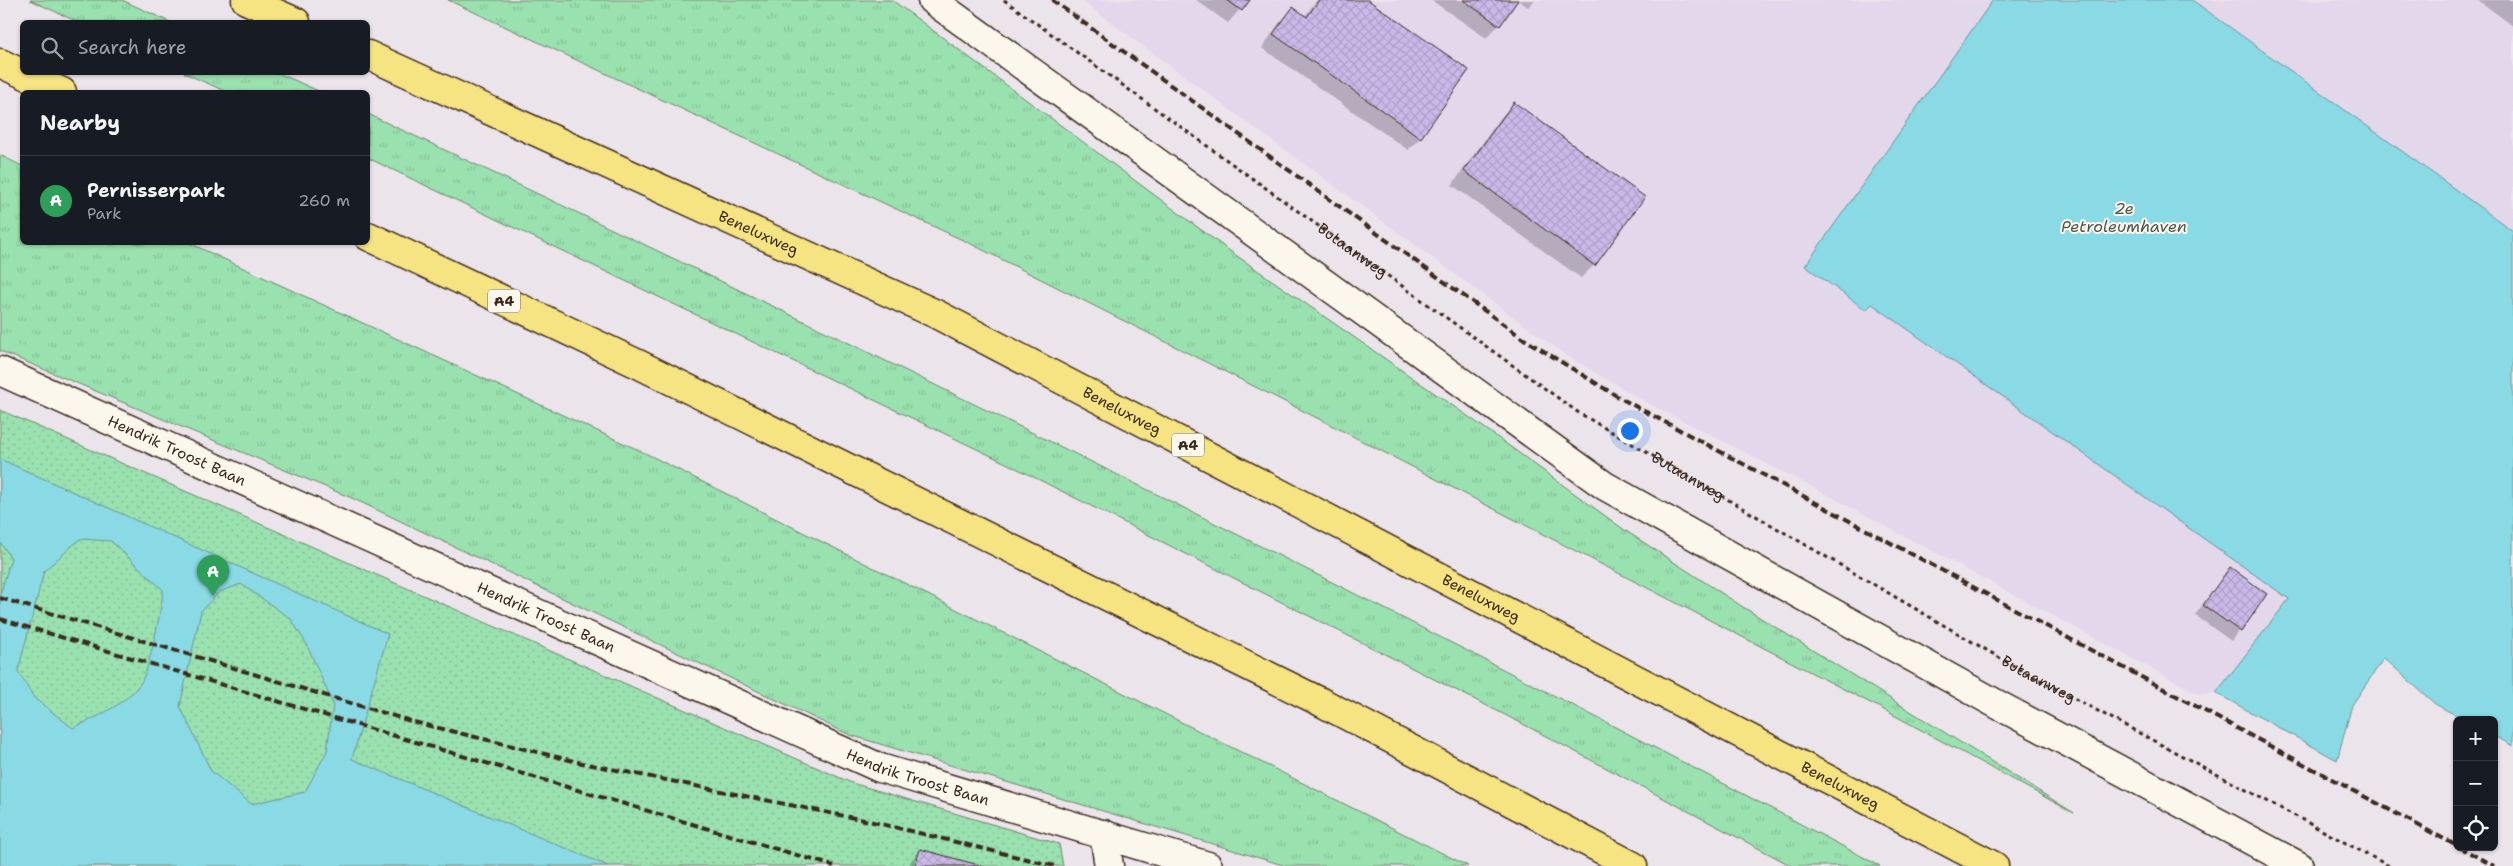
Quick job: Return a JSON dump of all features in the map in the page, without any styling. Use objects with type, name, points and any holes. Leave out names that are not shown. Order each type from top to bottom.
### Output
[{"type":"highway","points":[[246,0],[291,20]]},
{"type":"highway","name":"Beneluxweg","points":[[370,56],[936,314],[1994,866]]},
{"type":"highway","points":[[0,63],[20,72]]},
{"type":"highway","points":[[26,75],[58,90]]},
{"type":"highway","name":"A4","points":[[370,237],[640,365],[1312,698],[1633,866]]},
{"type":"street","points":[[932,0],[1606,486],[2002,707],[2299,866]]},
{"type":"street","name":"Hendrik Troost Baan","points":[[0,371],[880,768],[1208,866]]},
{"type":"street","points":[[1104,834],[1109,866]]},
{"type":"path","name":"Butaanweg","points":[[1004,0],[1579,413],[2019,669],[2389,866]]},
{"type":"shaded area","points":[[1080,0],[1993,0],[1805,266],[1866,310],[1872,304],[2290,599],[2216,693],[2199,694],[1826,494],[1646,402],[1567,356]]},
{"type":"shaded area","points":[[2192,0],[2513,0],[2513,231]]},
{"type":"green space","points":[[30,0],[122,0],[166,20],[74,20]]},
{"type":"green space","points":[[448,0],[892,0],[1227,249],[1479,424],[1626,531],[1743,607],[2074,813],[1888,712],[1333,426],[969,243]]},
{"type":"green space","points":[[189,75],[283,75],[316,90],[222,90]]},
{"type":"green space","points":[[370,115],[749,295],[1128,480],[1506,671],[1880,866],[1792,866],[1521,723],[1006,463],[370,159]]},
{"type":"green space","points":[[0,155],[20,165],[20,245],[193,245],[645,453],[1468,866],[1286,866],[850,735],[354,499],[0,351]]},
{"type":"green space","points":[[0,410],[852,783],[1059,844],[1063,866],[0,866]]},
{"type":"water","name":"2e Petroleumhaven","points":[[1993,0],[2192,0],[2513,231],[2513,746],[2498,738],[2498,716],[2458,716],[2435,704],[2384,658],[2352,705],[2337,760],[2216,693],[2289,599],[1872,304],[1866,310],[1805,266]]},
{"type":"water","points":[[0,459],[388,634],[352,759],[608,866],[0,866],[0,595],[11,558],[0,542]],"holes":[[[80,539],[111,541],[163,590],[151,653],[140,684],[118,704],[101,715],[73,728],[34,698],[18,671],[44,571]],[[241,584],[291,619],[307,645],[333,704],[327,751],[305,792],[251,804],[211,771],[180,706],[201,611],[219,592]]]},
{"type":"building","points":[[1227,0],[1250,0],[1242,11]]},
{"type":"building","points":[[1319,0],[1368,0],[1469,70],[1421,138],[1273,34],[1293,7],[1307,17]]},
{"type":"building","points":[[1463,0],[1518,0],[1500,26]]},
{"type":"building","points":[[1514,102],[1645,197],[1595,266],[1464,171]]},
{"type":"building","points":[[2230,567],[2267,594],[2241,632],[2203,605]]},
{"type":"building","points":[[920,849],[982,866],[915,866]]},
{"type":"railway","points":[[1052,0],[1524,339],[1620,398],[2453,844]]},
{"type":"railway","points":[[0,598],[414,722],[582,763],[869,821],[1055,866]]},
{"type":"railway","points":[[0,619],[834,866]]},
{"type":"railway","points":[[2466,851],[2494,866]]},
{"type":"place","name":"Pernisserpark","points":[[213,596]]}]
